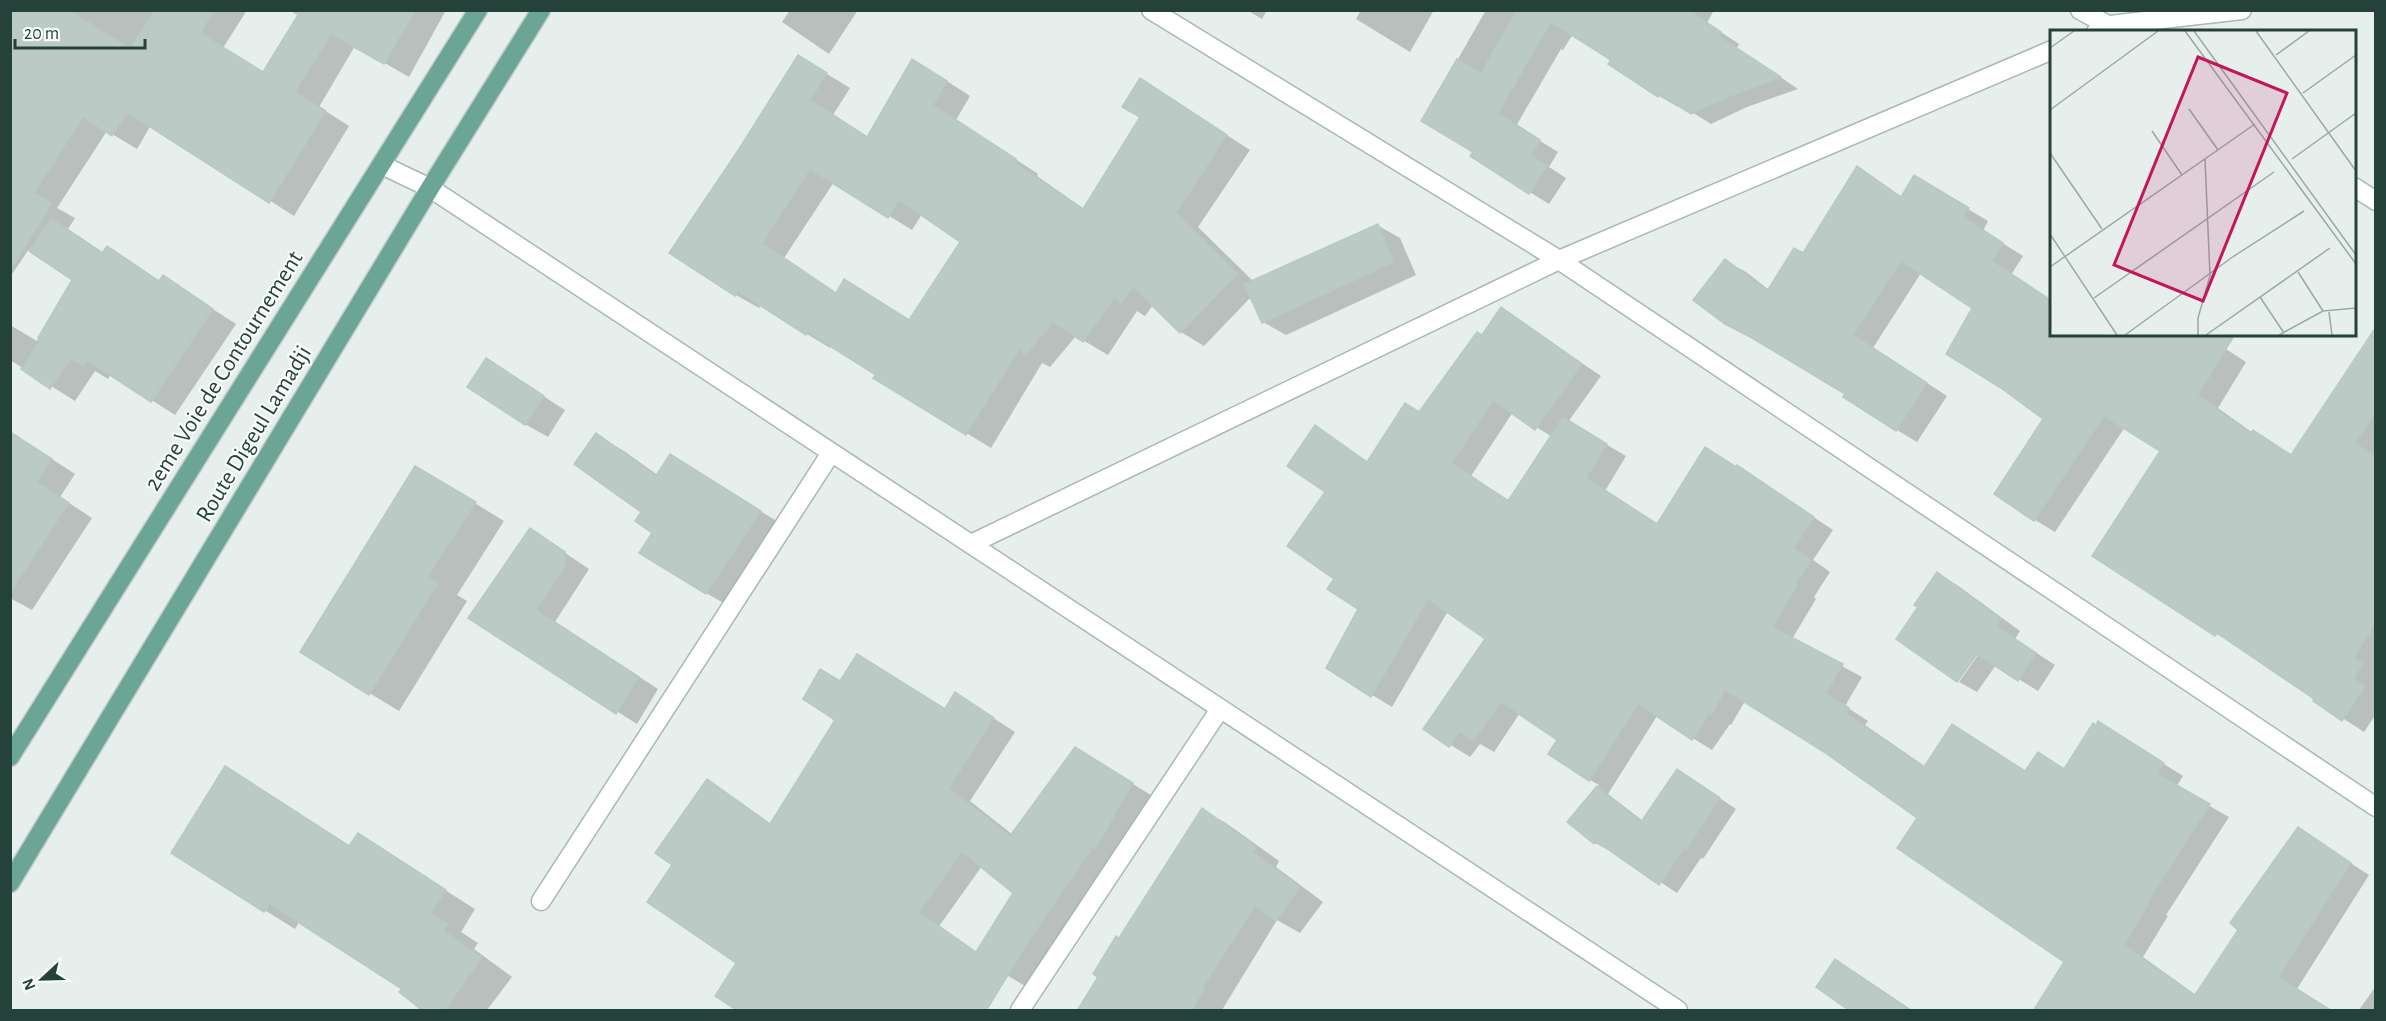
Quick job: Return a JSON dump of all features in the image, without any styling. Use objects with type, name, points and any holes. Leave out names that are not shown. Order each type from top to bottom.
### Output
[{"type":"main road","name":"2eme Voie de Contournement","points":[[10,757],[478,10]]},
{"type":"main road","name":"Route Digeul Lamadji","points":[[10,883],[430,188],[541,10]]},
{"type":"street","points":[[1151,10],[1559,260],[2376,807]]},
{"type":"street","points":[[2080,10],[2108,29],[2242,10]]},
{"type":"street","points":[[971,544],[1559,260],[2050,51]]},
{"type":"street","points":[[382,165],[430,188],[1678,1011]]},
{"type":"street","points":[[2356,188],[2376,201]]},
{"type":"street","points":[[541,901],[831,453]]},
{"type":"street","points":[[1020,1011],[1220,709]]},
{"type":"building","points":[[10,10],[69,10],[130,49],[155,10],[214,10],[200,33],[263,72],[298,15],[291,10],[415,10],[384,64],[331,34],[295,92],[326,111],[269,203],[127,112],[112,136],[83,117],[34,193],[52,203],[10,271]]},
{"type":"building","points":[[1517,10],[1688,10],[1721,32],[1718,36],[1781,77],[1691,114],[1660,94],[1658,97],[1608,64],[1611,60],[1551,22],[1498,113],[1540,140],[1531,155],[1547,166],[1529,194],[1470,156],[1473,152],[1421,121],[1457,59],[1481,73]]},
{"type":"building","points":[[798,55],[827,73],[810,100],[867,137],[912,59],[947,81],[933,105],[1016,159],[1014,162],[1083,209],[1140,117],[1122,107],[1140,78],[1227,135],[1176,213],[1238,274],[1180,333],[1133,287],[1121,303],[1114,298],[1083,342],[1053,322],[1026,355],[1019,349],[966,435],[873,378],[876,375],[808,332],[806,335],[738,291],[735,296],[669,253],[739,149]],"holes":[[[810,169],[888,218],[899,200],[960,242],[909,320],[844,279],[836,293],[762,243]]]},
{"type":"building","points":[[1857,166],[1901,197],[1914,175],[1969,208],[1963,217],[2003,243],[1992,261],[2050,300],[2050,336],[2234,336],[2198,395],[2251,433],[2253,430],[2291,455],[2376,327],[2376,412],[2355,443],[2376,457],[2376,623],[2354,657],[2363,664],[2353,678],[2365,686],[2342,721],[2313,701],[2314,699],[2217,633],[2215,636],[2092,556],[2160,451],[2104,416],[2034,521],[1994,494],[2043,419],[2001,388],[1946,354],[1972,308],[1901,261],[1853,335],[1927,383],[1896,431],[1843,397],[1845,394],[1725,324],[1693,300],[1725,259],[1767,291],[1794,248],[1803,253]]},
{"type":"building","points":[[51,218],[102,253],[107,246],[159,281],[163,275],[213,309],[151,402],[87,360],[83,366],[71,359],[50,389],[21,369],[40,340],[38,338],[72,280],[29,251]]},
{"type":"building","points":[[1378,224],[1394,262],[1262,323],[1244,284]]},
{"type":"building","points":[[1501,307],[1582,364],[1535,430],[1493,400],[1452,463],[1508,501],[1563,417],[1607,444],[1586,478],[1657,524],[1705,447],[1736,467],[1737,465],[1814,517],[1794,548],[1811,560],[1772,627],[1843,664],[1826,694],[1849,708],[1846,713],[1924,767],[1952,724],[2025,771],[2038,752],[2064,769],[2093,723],[2096,725],[2098,721],[2164,763],[2157,774],[2210,804],[2147,903],[2149,904],[2124,945],[2195,995],[2238,930],[2230,923],[2298,827],[2351,863],[2278,977],[2332,1011],[2033,1011],[2064,962],[1897,848],[1917,818],[1824,752],[1725,690],[1711,715],[1709,714],[1692,740],[1638,704],[1589,781],[1548,754],[1557,740],[1501,702],[1473,741],[1460,732],[1449,747],[1423,729],[1485,639],[1428,599],[1371,697],[1326,668],[1358,609],[1327,589],[1334,579],[1287,546],[1325,492],[1287,466],[1315,425],[1367,462],[1405,403],[1419,412],[1477,332],[1482,335]]},
{"type":"building","points":[[486,358],[544,396],[525,425],[467,387]]},
{"type":"building","points":[[10,432],[52,459],[37,482],[69,503],[10,593]]},
{"type":"building","points":[[596,433],[656,476],[670,454],[761,511],[706,594],[639,553],[652,533],[635,521],[641,512],[574,464]]},
{"type":"building","points":[[415,466],[476,502],[428,576],[438,583],[369,695],[300,652]]},
{"type":"building","points":[[530,528],[565,552],[565,566],[536,610],[639,677],[616,714],[468,618]]},
{"type":"building","points":[[1937,572],[2001,619],[1996,626],[2036,653],[2018,681],[1977,654],[1957,682],[1896,639],[1918,607],[1914,605]]},
{"type":"building","points":[[857,654],[945,709],[955,692],[994,718],[949,788],[1010,836],[1075,747],[1133,783],[1095,849],[1093,847],[1028,942],[986,1011],[738,1011],[715,996],[736,963],[647,902],[672,865],[655,853],[707,779],[770,824],[835,720],[803,699],[820,669],[840,681]],"holes":[[[962,852],[1013,893],[976,952],[919,912]]]},
{"type":"building","points":[[225,766],[349,846],[358,833],[446,890],[431,913],[448,924],[444,931],[482,958],[444,1011],[423,1011],[399,992],[402,989],[270,904],[264,912],[171,853]]},
{"type":"building","points":[[1677,769],[1720,798],[1686,850],[1684,849],[1659,885],[1596,841],[1594,844],[1567,822],[1597,786],[1641,822]]},
{"type":"building","points":[[1202,808],[1257,847],[1253,852],[1300,887],[1276,921],[1255,906],[1203,987],[1205,988],[1191,1011],[1077,1011],[1098,977],[1093,974],[1116,936],[1119,938]]},
{"type":"building","points":[[1835,959],[1911,1011],[1850,1011],[1816,987]]}]
